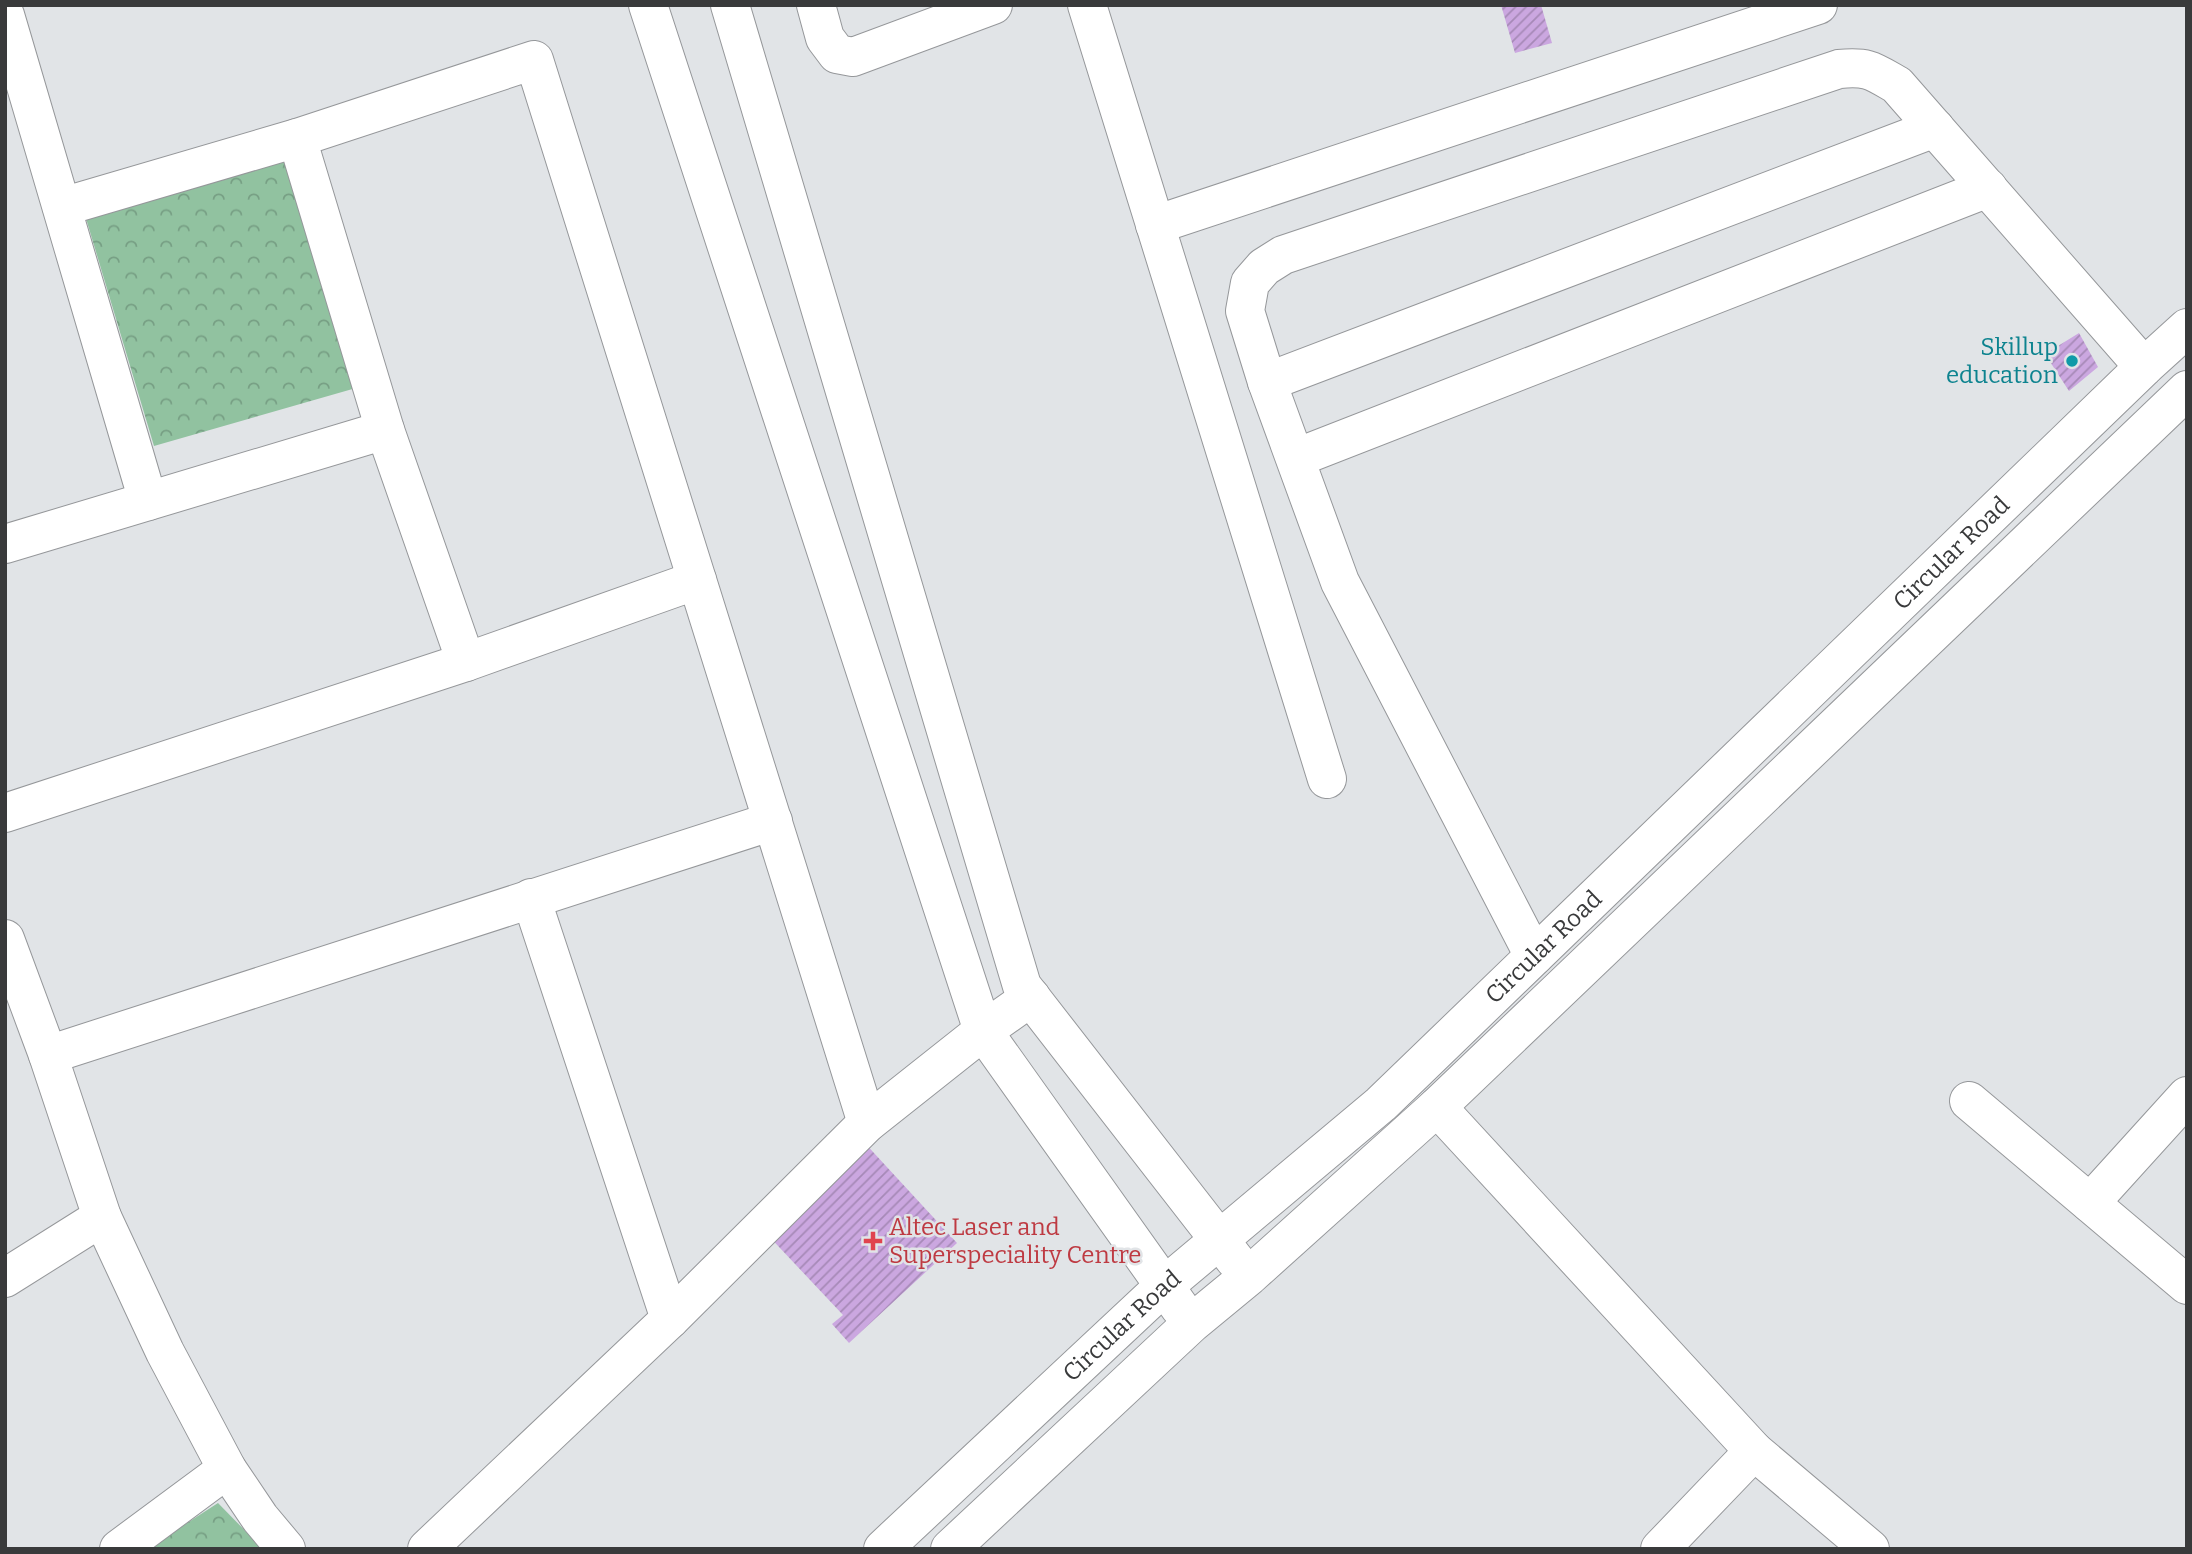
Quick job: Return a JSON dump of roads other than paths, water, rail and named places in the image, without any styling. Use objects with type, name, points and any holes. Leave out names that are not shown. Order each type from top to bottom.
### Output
[{"type":"street","points":[[730,5],[1023,986],[1219,1241],[1249,1276]]},
{"type":"street","points":[[816,5],[825,38],[838,54],[853,57],[993,5]]},
{"type":"street","points":[[1087,5],[1327,779]]},
{"type":"street","points":[[1155,225],[1818,5]]},
{"type":"street","points":[[657,8],[983,1031],[1163,1287],[1192,1323]]},
{"type":"street","points":[[5,15],[148,501]]},
{"type":"street","points":[[62,207],[297,138],[534,61],[867,1123]]},
{"type":"street","points":[[1534,956],[1340,582],[1266,382],[1245,311],[1250,283],[1264,267],[1283,255],[1839,69],[1860,67],[1897,85],[2144,367]]},
{"type":"street","points":[[1266,382],[1935,128]]},
{"type":"street","points":[[297,138],[385,430],[466,662]]},
{"type":"street","points":[[1296,458],[1988,188]]},
{"type":"street","name":"Circular Road","points":[[883,1549],[1163,1287],[1381,1104],[2187,328]]},
{"type":"street","name":"Circular Road","points":[[950,1549],[1192,1323],[1249,1276],[1437,1107],[2187,390]]},
{"type":"street","points":[[5,544],[385,430]]},
{"type":"street","points":[[5,813],[466,662],[697,580]]},
{"type":"street","points":[[48,1055],[773,821]]},
{"type":"street","points":[[531,898],[670,1319]]},
{"type":"street","points":[[5,939],[48,1055],[102,1217],[165,1352],[227,1469],[260,1518],[286,1549]]},
{"type":"street","points":[[427,1549],[670,1319],[867,1123],[983,1031],[1031,997]]},
{"type":"street","points":[[2090,1203],[2187,1096]]},
{"type":"street","points":[[1969,1101],[2187,1285]]},
{"type":"street","points":[[1437,1107],[1754,1451],[1870,1549]]},
{"type":"street","points":[[5,1278],[102,1217]]},
{"type":"street","points":[[1660,1549],[1754,1451]]},
{"type":"street","points":[[119,1549],[227,1469]]},
{"type":"place","name":"Skillup education","points":[[2072,361]]},
{"type":"place","name":"Altec Laser and Superspeciality Centre","points":[[873,1241]]}]
